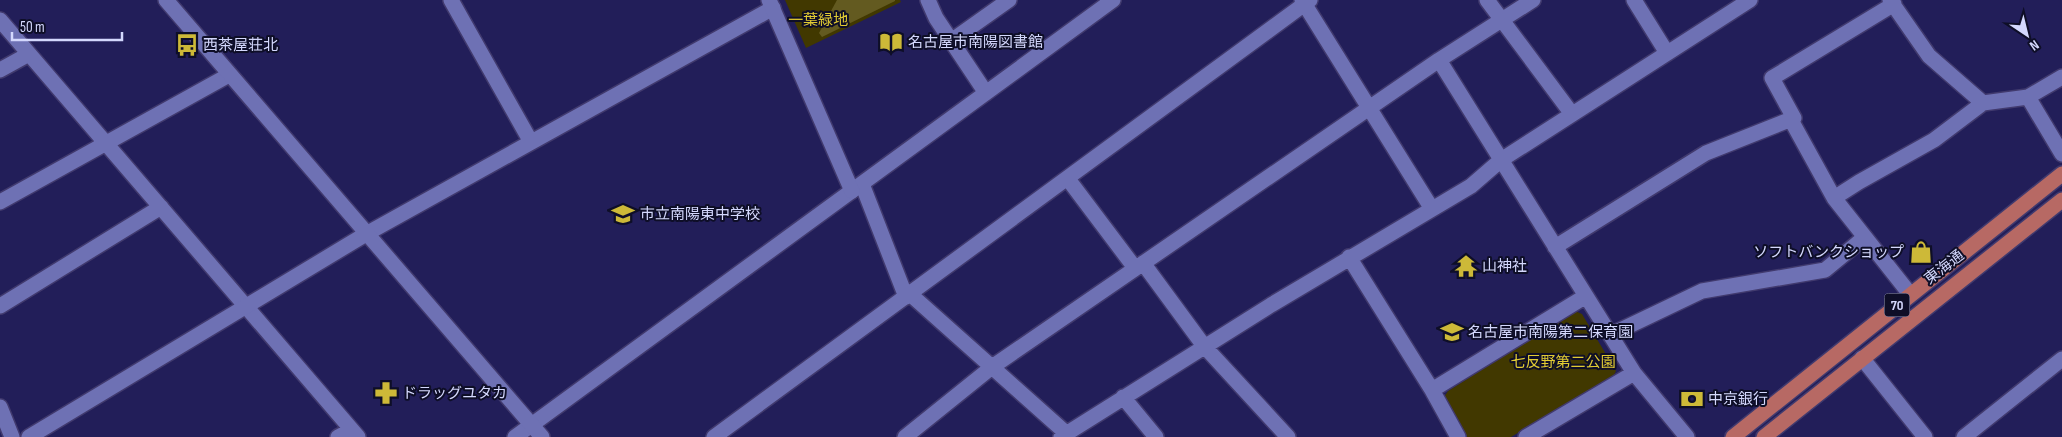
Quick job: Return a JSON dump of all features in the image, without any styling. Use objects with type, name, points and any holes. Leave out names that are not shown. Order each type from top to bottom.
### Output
[{"type":"main road","name":"東海通","points":[[1733,437],[2062,174]]},
{"type":"main road","name":"東海通","points":[[1764,437],[2062,200]]},
{"type":"street","points":[[166,0],[542,437]]},
{"type":"street","points":[[451,0],[531,142]]},
{"type":"street","points":[[928,0],[936,18],[986,93]]},
{"type":"street","points":[[951,41],[1009,0]]},
{"type":"street","points":[[515,437],[1113,0]]},
{"type":"street","points":[[1487,0],[1572,114]]},
{"type":"street","points":[[905,437],[992,367],[1369,107],[1501,18],[1532,0]]},
{"type":"street","points":[[1634,0],[1667,53]]},
{"type":"street","points":[[29,437],[366,234],[771,4],[908,295],[992,367],[1064,435],[1122,397],[1349,257],[1471,186],[1501,160],[1750,0]]},
{"type":"street","points":[[714,437],[1306,1],[1432,209]]},
{"type":"street","points":[[1555,247],[1706,153],[1794,118],[1772,78],[1892,2],[1929,56],[1983,103]]},
{"type":"street","points":[[0,20],[354,433],[338,437]]},
{"type":"street","points":[[0,70],[29,54]]},
{"type":"street","points":[[1439,60],[1634,373],[1687,437]]},
{"type":"street","points":[[0,202],[229,75]]},
{"type":"street","points":[[1834,198],[1934,140],[1983,103],[2028,97],[2062,77]]},
{"type":"street","points":[[2028,97],[2062,154]]},
{"type":"street","points":[[1791,120],[1834,198],[1910,294]]},
{"type":"street","points":[[1068,178],[1204,346],[1282,435]]},
{"type":"street","points":[[0,306],[161,207]]},
{"type":"street","points":[[1610,335],[1702,291],[1825,270],[1865,237]]},
{"type":"street","points":[[1349,257],[1432,390],[1458,437]]},
{"type":"street","points":[[1432,390],[1586,296]]},
{"type":"street","points":[[1862,358],[1924,437]]},
{"type":"street","points":[[1964,437],[2062,358]]},
{"type":"street","points":[[1526,437],[1634,373]]},
{"type":"street","points":[[1122,397],[1156,437]]},
{"type":"street","points":[[0,407],[12,437]]},
{"type":"green space","name":"一葉緑地","points":[[785,0],[900,0],[901,2],[806,48]]},
{"type":"green space","name":"七反野第二公園","points":[[1575,311],[1582,314],[1616,371],[1614,375],[1511,437],[1467,437],[1444,397],[1448,391]]},
{"type":"shaded area","points":[[837,0],[895,1],[822,37],[819,33]]},
{"type":"place","name":"名古屋市南陽図書館","points":[[891,42]]},
{"type":"place","name":"西茶屋荘北","points":[[187,45]]},
{"type":"place","name":"市立南陽東中学校","points":[[623,214]]},
{"type":"place","name":"ソフトバンクショップ","points":[[1921,252]]},
{"type":"place","name":"山神社","points":[[1466,266]]},
{"type":"place","name":"名古屋市南陽第二保育園","points":[[1452,332]]},
{"type":"place","name":"ドラッグユタカ","points":[[386,393]]},
{"type":"place","name":"中京銀行","points":[[1692,399]]}]
